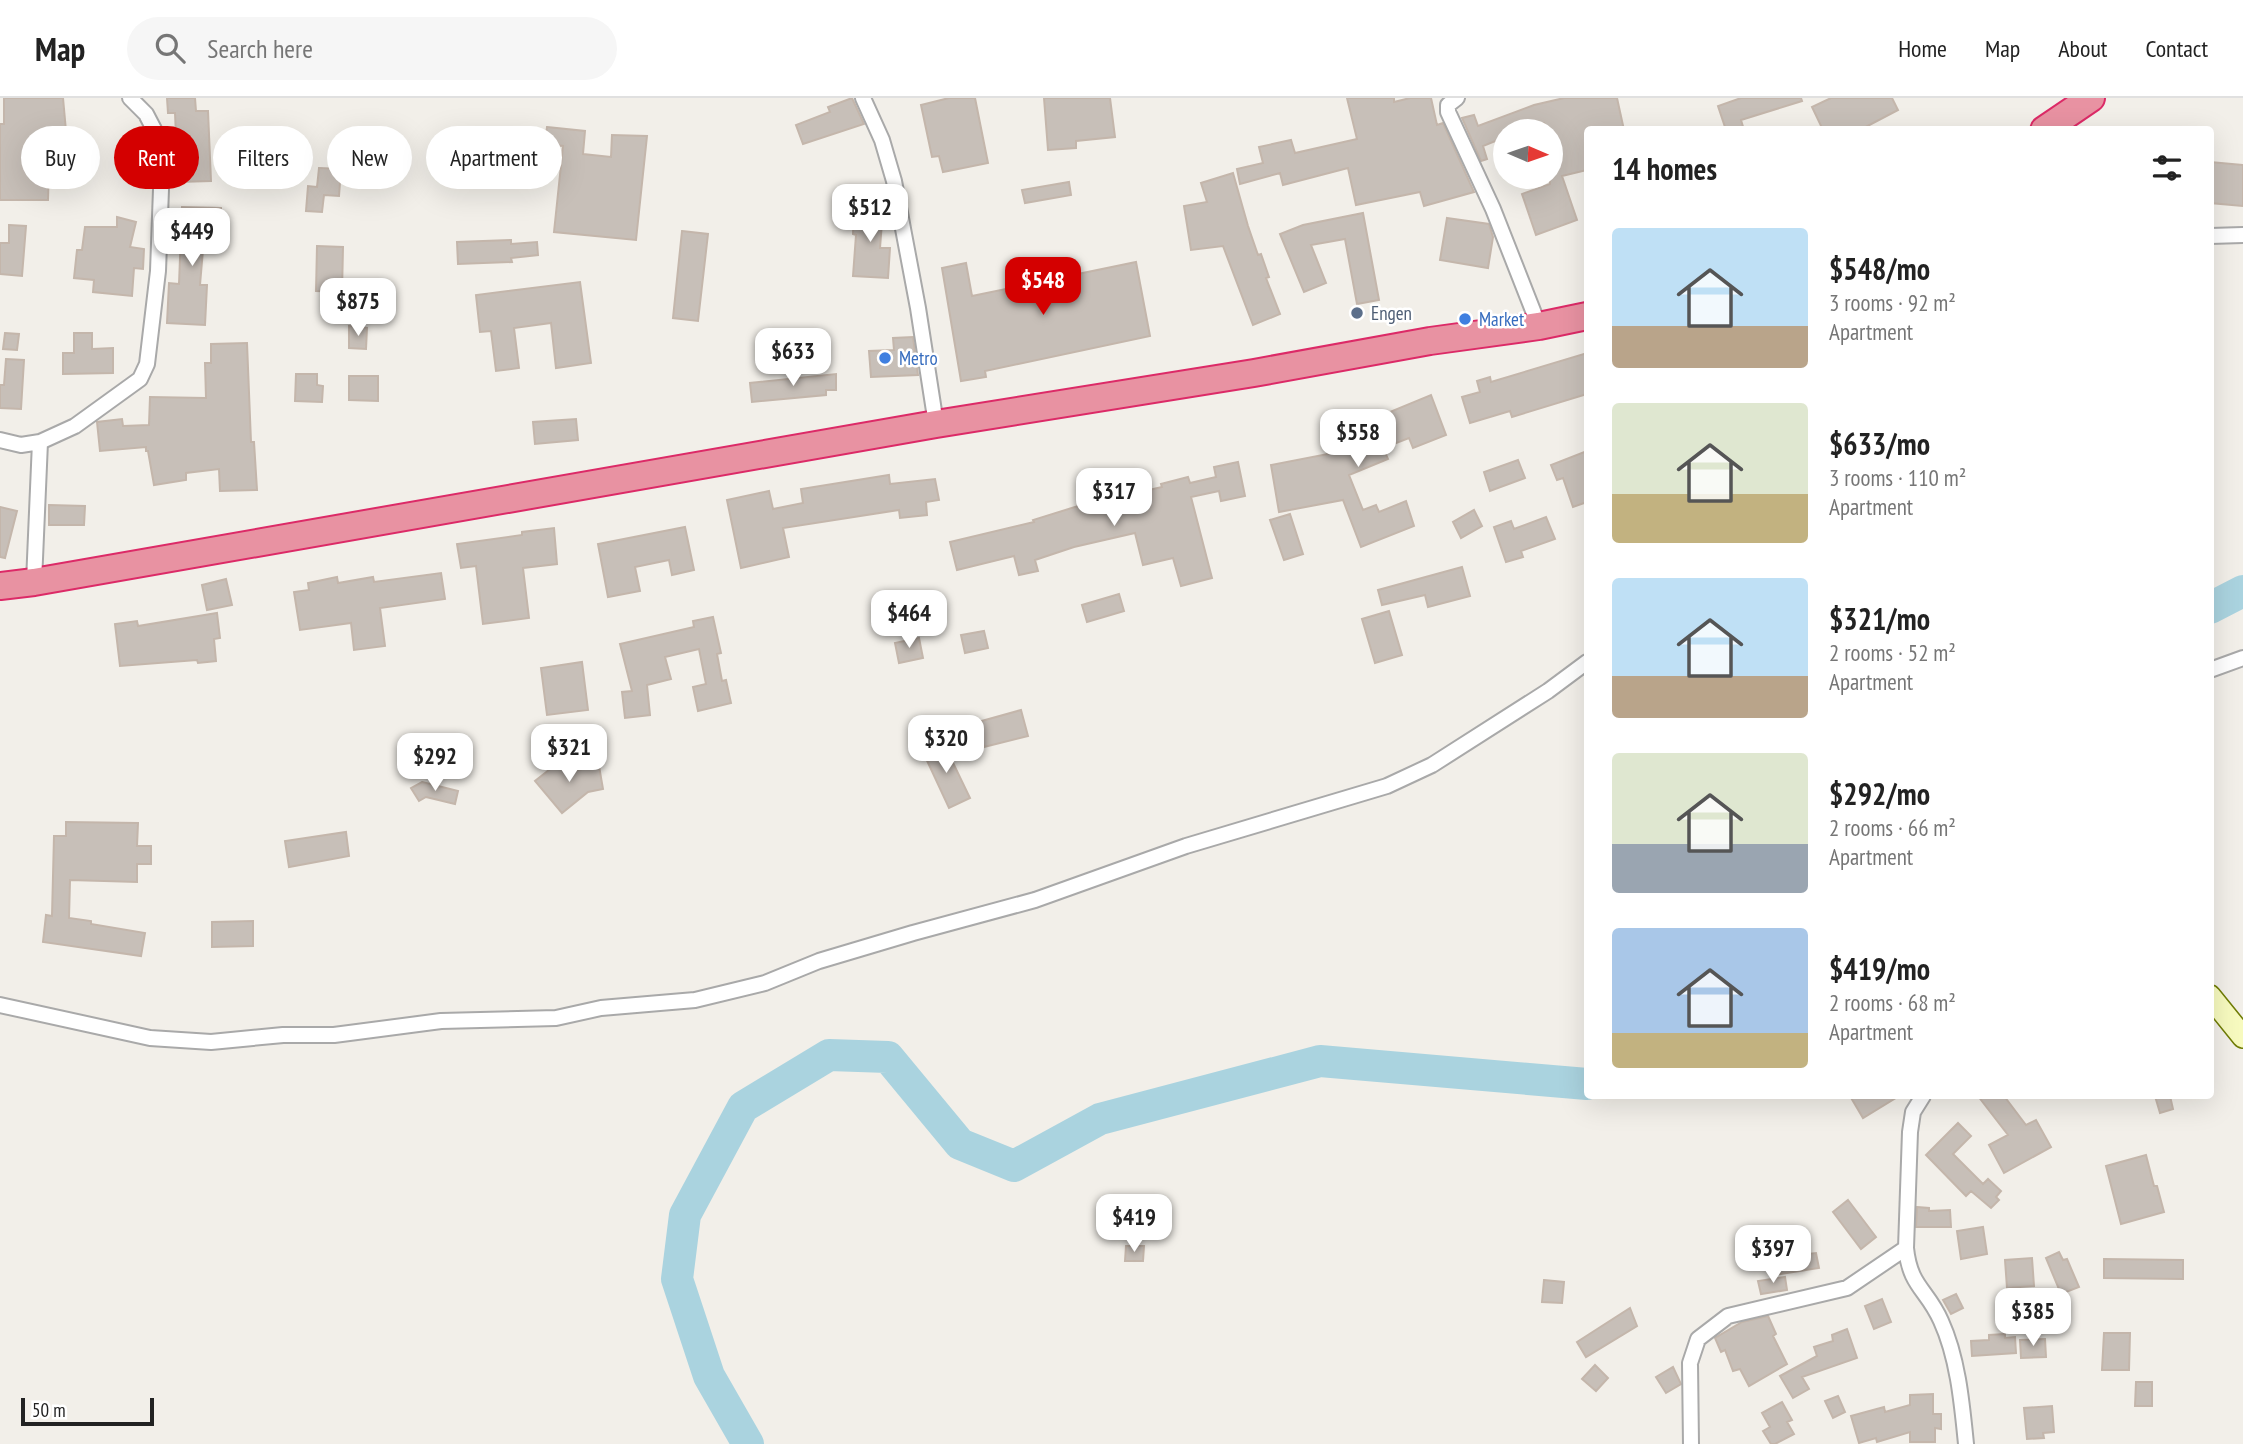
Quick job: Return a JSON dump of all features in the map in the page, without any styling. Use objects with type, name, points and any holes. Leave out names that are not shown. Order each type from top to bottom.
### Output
[{"type":"highway","points":[[2051,126],[2091,98]]},
{"type":"highway","points":[[0,586],[1584,317]]},
{"type":"street","points":[[0,440],[21,445],[40,442],[75,426],[140,379],[147,364],[158,271],[162,162],[159,139],[146,114],[130,98]]},
{"type":"street","points":[[863,98],[882,140],[894,181],[936,425]]},
{"type":"street","points":[[1457,98],[1448,105],[1448,112],[1493,209],[1539,326]]},
{"type":"street","points":[[2214,236],[2243,234]]},
{"type":"street","points":[[34,582],[40,442]]},
{"type":"street","points":[[2214,668],[2243,657]]},
{"type":"street","points":[[0,1005],[150,1038],[211,1042],[283,1035],[334,1035],[441,1021],[556,1018],[601,1008],[695,1000],[765,983],[819,961],[1035,900],[1186,846],[1387,786],[1432,765],[1548,691],[1584,664]]},
{"type":"street","points":[[2214,1001],[2243,1037]]},
{"type":"street","points":[[1921,1099],[1913,1112],[1910,1132],[1906,1248],[1908,1266],[1914,1281],[1941,1320],[1950,1346],[1966,1444]]},
{"type":"street","points":[[1692,1444],[1690,1363],[1698,1339],[1728,1316],[1847,1288],[1906,1248]]},
{"type":"building","points":[[4,98],[63,98],[66,126],[21,126],[21,189],[48,189],[48,200],[0,200],[0,124],[4,124]]},
{"type":"building","points":[[167,98],[195,98],[196,111],[208,111],[211,181],[199,181],[199,126],[176,126],[175,113],[168,113]]},
{"type":"building","points":[[852,98],[864,124],[803,144],[796,125],[830,112],[828,107]]},
{"type":"building","points":[[949,98],[975,98],[988,163],[943,172],[939,156],[932,157],[921,105]]},
{"type":"building","points":[[1044,98],[1110,98],[1115,137],[1076,141],[1076,148],[1048,150]]},
{"type":"building","points":[[1347,98],[1394,98],[1394,102],[1410,98],[1431,98],[1437,125],[1443,123],[1474,192],[1424,206],[1420,192],[1356,205],[1348,168],[1283,185],[1280,173],[1240,184],[1237,169],[1263,163],[1259,147],[1291,140],[1295,153],[1357,139]]},
{"type":"building","points":[[1564,98],[1617,98],[1623,126],[1584,126],[1584,171],[1563,176],[1563,119],[1497,119],[1534,105]]},
{"type":"building","points":[[1741,98],[1801,98],[1802,101],[1741,120],[1743,126],[1725,126],[1718,106]]},
{"type":"building","points":[[1831,98],[1892,98],[1898,110],[1868,126],[1821,126],[1812,107]]},
{"type":"building","points":[[1474,115],[1478,126],[1493,120],[1493,142],[1483,146],[1487,159],[1481,161],[1462,118]]},
{"type":"building","points":[[562,129],[585,131],[583,154],[611,157],[612,135],[647,136],[636,240],[554,232],[558,189],[562,189]]},
{"type":"building","points":[[2214,162],[2243,165],[2243,206],[2214,203]]},
{"type":"building","points":[[319,168],[327,168],[327,189],[340,189],[339,196],[324,195],[322,212],[306,211],[308,189],[317,187]]},
{"type":"building","points":[[1233,173],[1248,226],[1258,255],[1261,254],[1269,277],[1266,278],[1280,314],[1253,325],[1223,246],[1191,250],[1184,206],[1207,202],[1201,183]]},
{"type":"building","points":[[1563,179],[1577,220],[1536,235],[1522,194],[1536,189],[1563,189]]},
{"type":"building","points":[[1069,182],[1071,195],[1025,203],[1022,190]]},
{"type":"building","points":[[182,207],[221,208],[221,227],[205,226],[200,285],[207,285],[205,325],[167,323],[169,283],[179,284]]},
{"type":"building","points":[[854,207],[883,209],[880,248],[890,248],[888,278],[853,276],[856,235],[853,234]]},
{"type":"building","points":[[1363,213],[1379,300],[1357,304],[1345,239],[1311,245],[1326,283],[1304,292],[1280,234],[1303,225]]},
{"type":"building","points":[[117,217],[136,222],[130,247],[144,249],[143,269],[134,268],[132,296],[93,292],[94,280],[74,278],[77,250],[82,250],[85,227],[117,227]]},
{"type":"building","points":[[1447,218],[1489,224],[1493,237],[1488,268],[1440,260]]},
{"type":"building","points":[[9,225],[26,226],[22,276],[0,274],[0,243],[9,243]]},
{"type":"building","points":[[682,231],[708,234],[698,321],[673,318]]},
{"type":"building","points":[[511,240],[511,244],[537,242],[538,255],[511,258],[512,262],[458,264],[457,242]]},
{"type":"building","points":[[317,246],[343,247],[342,292],[316,291]]},
{"type":"building","points":[[1136,262],[1150,336],[985,371],[986,377],[961,381],[942,268],[966,263],[972,296]]},
{"type":"building","points":[[580,282],[591,363],[556,368],[551,323],[514,328],[519,368],[496,371],[491,331],[480,332],[476,295]]},
{"type":"building","points":[[349,326],[367,328],[366,349],[349,348]]},
{"type":"building","points":[[5,333],[19,334],[17,350],[3,349]]},
{"type":"building","points":[[74,333],[92,333],[92,349],[113,348],[113,373],[63,374],[63,353],[74,353]]},
{"type":"building","points":[[913,337],[918,375],[871,377],[869,351],[894,350],[893,338]]},
{"type":"building","points":[[247,343],[251,442],[254,442],[257,490],[220,491],[219,469],[186,473],[186,480],[154,485],[146,447],[100,451],[97,422],[122,419],[123,426],[149,425],[150,397],[206,398],[205,363],[211,363],[211,344]]},
{"type":"building","points":[[1584,354],[1584,395],[1512,417],[1510,411],[1470,423],[1462,397],[1480,392],[1477,381],[1490,377],[1491,382]]},
{"type":"building","points":[[6,359],[24,360],[21,409],[0,408],[0,385],[4,385]]},
{"type":"building","points":[[296,374],[317,374],[317,385],[323,386],[322,402],[295,401]]},
{"type":"building","points":[[836,374],[836,390],[826,390],[826,395],[752,402],[750,383]]},
{"type":"building","points":[[349,376],[378,376],[378,401],[349,400]]},
{"type":"building","points":[[1431,395],[1446,435],[1413,448],[1409,438],[1383,448],[1388,459],[1349,475],[1363,510],[1376,505],[1379,512],[1406,501],[1414,526],[1361,547],[1343,500],[1279,512],[1271,465],[1328,454],[1322,440]]},
{"type":"building","points":[[576,419],[578,440],[535,444],[533,422]]},
{"type":"building","points":[[1584,452],[1584,503],[1573,507],[1563,478],[1557,480],[1551,465]]},
{"type":"building","points":[[1518,460],[1525,478],[1490,491],[1484,472]]},
{"type":"building","points":[[1238,462],[1245,496],[1221,501],[1219,491],[1191,497],[1212,578],[1181,586],[1173,558],[1143,565],[1135,533],[1074,547],[1035,560],[1038,571],[1019,575],[1014,556],[957,570],[950,542],[1034,522],[1033,520],[1075,507],[1162,487],[1161,484],[1188,477],[1190,483],[1216,477],[1214,467]]},
{"type":"building","points":[[889,475],[890,484],[935,479],[939,500],[926,502],[927,515],[900,518],[899,510],[783,528],[789,557],[741,568],[727,500],[769,491],[773,509],[803,503],[801,489]]},
{"type":"building","points":[[49,505],[85,506],[84,525],[49,525]]},
{"type":"building","points":[[0,507],[17,511],[5,558],[0,557]]},
{"type":"building","points":[[1474,510],[1482,526],[1461,538],[1453,522]]},
{"type":"building","points":[[1290,514],[1303,554],[1284,560],[1270,520]]},
{"type":"building","points":[[1546,517],[1555,539],[1521,551],[1523,557],[1506,562],[1494,527],[1511,521],[1514,529]]},
{"type":"building","points":[[685,527],[694,570],[672,575],[669,560],[635,567],[640,591],[608,597],[598,544]]},
{"type":"building","points":[[554,528],[557,564],[523,568],[529,618],[483,624],[476,566],[461,568],[457,544]]},
{"type":"building","points":[[1462,567],[1470,596],[1428,607],[1425,595],[1382,605],[1378,590]]},
{"type":"building","points":[[441,573],[445,599],[380,608],[385,646],[354,650],[351,623],[300,630],[294,592],[309,590],[308,583],[337,577],[338,583],[373,577],[374,582]]},
{"type":"building","points":[[226,579],[232,605],[207,610],[202,585]]},
{"type":"building","points":[[1119,594],[1124,611],[1087,622],[1082,605]]},
{"type":"building","points":[[1389,611],[1402,655],[1375,663],[1362,619]]},
{"type":"building","points":[[217,613],[220,638],[214,639],[216,661],[120,666],[115,624],[137,621],[138,626]]},
{"type":"building","points":[[713,617],[721,653],[717,654],[722,681],[726,680],[731,703],[698,711],[693,687],[706,684],[699,649],[665,657],[671,679],[647,685],[650,715],[625,718],[622,692],[632,691],[620,644],[694,627],[693,621]]},
{"type":"building","points":[[984,631],[988,648],[965,653],[961,635]]},
{"type":"building","points":[[919,638],[923,658],[899,663],[895,643]]},
{"type":"building","points":[[582,662],[588,710],[547,715],[541,668]]},
{"type":"building","points":[[1021,710],[1028,736],[984,747],[978,722]]},
{"type":"building","points":[[943,742],[970,798],[949,808],[923,752]]},
{"type":"building","points":[[563,759],[572,771],[599,766],[603,789],[588,792],[562,813],[535,781]]},
{"type":"building","points":[[422,782],[458,791],[455,804],[426,797],[419,801],[411,788]]},
{"type":"building","points":[[66,822],[138,823],[137,846],[151,846],[151,864],[137,864],[137,882],[70,880],[69,918],[145,933],[141,956],[43,942],[46,915],[52,916],[54,836],[66,836]]},
{"type":"building","points":[[346,832],[349,856],[289,867],[285,841]]},
{"type":"building","points":[[253,921],[253,946],[212,947],[212,922]]},
{"type":"building","points":[[1852,1099],[1894,1099],[1863,1118]]},
{"type":"building","points":[[1980,1099],[2006,1099],[2026,1125],[2036,1120],[2051,1147],[2004,1173],[1989,1145],[2008,1135]]},
{"type":"building","points":[[2156,1099],[2171,1099],[2173,1109],[2160,1113]]},
{"type":"building","points":[[1958,1123],[1971,1136],[1953,1154],[1983,1184],[1988,1179],[2001,1191],[1996,1197],[1999,1200],[1991,1208],[1971,1191],[1966,1196],[1926,1155]]},
{"type":"building","points":[[2146,1155],[2164,1212],[2121,1224],[2106,1166]]},
{"type":"building","points":[[1848,1200],[1876,1237],[1861,1249],[1833,1212]]},
{"type":"building","points":[[1917,1207],[1929,1208],[1929,1211],[1950,1210],[1951,1227],[1916,1227]]},
{"type":"building","points":[[1983,1227],[1987,1254],[1961,1259],[1957,1231]]},
{"type":"building","points":[[1804,1232],[1808,1254],[1816,1253],[1819,1268],[1780,1274],[1774,1237]]},
{"type":"building","points":[[1126,1246],[1144,1246],[1143,1261],[1125,1261]]},
{"type":"building","points":[[2059,1252],[2063,1260],[2067,1259],[2079,1287],[2061,1294],[2046,1258]]},
{"type":"building","points":[[2032,1258],[2034,1286],[2007,1288],[2005,1260]]},
{"type":"building","points":[[2104,1259],[2183,1260],[2183,1279],[2104,1278]]},
{"type":"building","points":[[1785,1277],[1787,1290],[1761,1294],[1758,1281]]},
{"type":"building","points":[[1544,1280],[1564,1282],[1562,1303],[1542,1302]]},
{"type":"building","points":[[1956,1294],[1963,1308],[1951,1314],[1943,1300]]},
{"type":"building","points":[[1882,1299],[1891,1322],[1874,1329],[1865,1306]]},
{"type":"building","points":[[1630,1308],[1637,1326],[1586,1357],[1577,1342]]},
{"type":"building","points":[[1768,1316],[1776,1334],[1773,1336],[1787,1364],[1749,1386],[1740,1369],[1733,1371],[1725,1350],[1721,1352],[1715,1338],[1742,1322]]},
{"type":"building","points":[[1847,1329],[1857,1358],[1802,1377],[1809,1389],[1793,1398],[1780,1376],[1817,1356],[1814,1347],[1833,1341],[1832,1335]]},
{"type":"building","points":[[2104,1333],[2130,1333],[2129,1370],[2102,1370]]},
{"type":"building","points":[[2005,1334],[2005,1338],[2015,1337],[2016,1353],[1972,1356],[1971,1341],[1989,1340],[1989,1335]]},
{"type":"building","points":[[2045,1339],[2046,1357],[2021,1358],[2020,1340]]},
{"type":"building","points":[[1595,1365],[1608,1378],[1596,1391],[1582,1379]]},
{"type":"building","points":[[1673,1367],[1681,1384],[1666,1393],[1656,1377]]},
{"type":"building","points":[[2136,1382],[2152,1382],[2152,1406],[2135,1406]]},
{"type":"building","points":[[1933,1394],[1933,1414],[1941,1414],[1941,1429],[1935,1428],[1935,1442],[1910,1442],[1910,1432],[1877,1442],[1876,1438],[1859,1443],[1851,1416],[1884,1407],[1885,1412],[1910,1405],[1910,1395]]},
{"type":"building","points":[[1838,1396],[1845,1412],[1833,1418],[1825,1401]]},
{"type":"building","points":[[1782,1402],[1792,1420],[1787,1422],[1794,1434],[1771,1444],[1763,1431],[1770,1427],[1762,1413]]},
{"type":"building","points":[[2052,1406],[2054,1432],[2043,1433],[2044,1438],[2027,1439],[2024,1408]]},
{"type":"waterway","points":[[2214,606],[2243,591]]},
{"type":"waterway","points":[[748,1444],[709,1376],[677,1279],[685,1215],[743,1107],[829,1055],[888,1057],[960,1144],[1014,1166],[1100,1119],[1320,1061],[1584,1084]]},
{"type":"place","name":"Engen","points":[[1357,313]]},
{"type":"place","name":"Market","points":[[1465,319]]},
{"type":"place","name":"Metro","points":[[885,358]]}]
